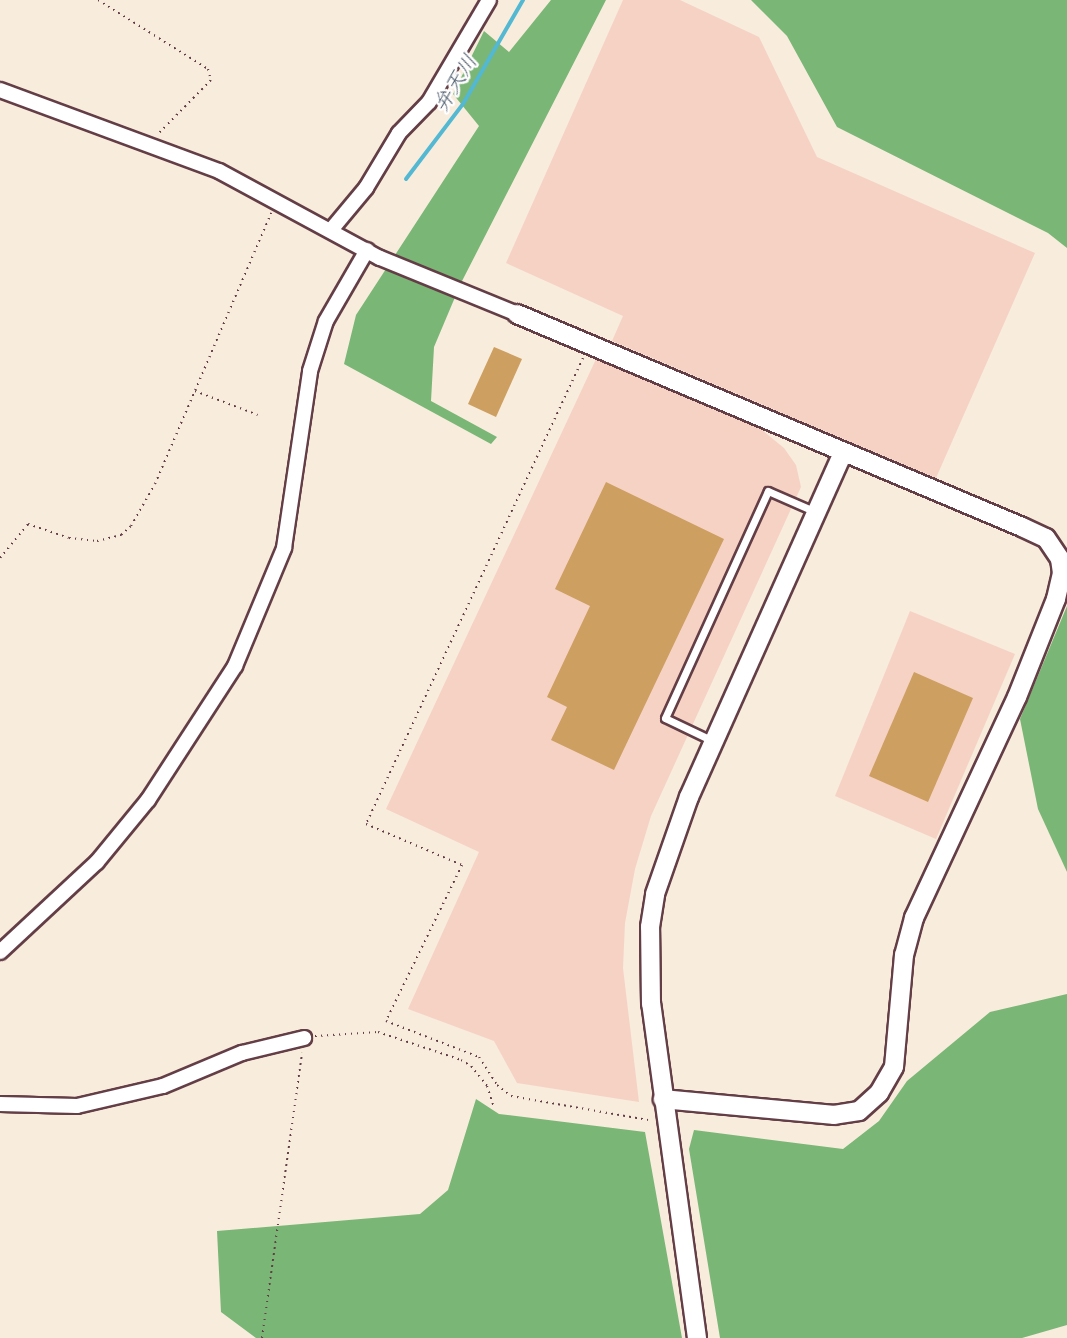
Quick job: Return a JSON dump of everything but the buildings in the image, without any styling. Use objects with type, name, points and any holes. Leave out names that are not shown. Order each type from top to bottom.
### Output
[{"type":"street","points":[[331,230],[366,189],[399,133],[429,102],[489,0]]},
{"type":"street","points":[[0,90],[219,171],[367,250],[1046,538],[1060,559],[1062,573],[1056,599],[1017,697],[914,918],[904,955],[894,1067],[879,1093],[859,1111],[834,1115],[663,1099]]},
{"type":"street","points":[[0,952],[97,862],[148,800],[235,666],[284,548],[310,371],[326,321],[367,250]]},
{"type":"street","points":[[697,1338],[651,1004],[650,927],[664,859],[713,741],[843,452]]},
{"type":"street","points":[[0,1104],[77,1106],[163,1086],[242,1053],[304,1038]]},
{"type":"lane","points":[[713,741],[665,718],[768,491],[816,512]]},
{"type":"path","points":[[98,0],[208,69],[211,80],[148,144]]},
{"type":"path","points":[[0,558],[28,524],[33,523],[69,538],[97,542],[121,535],[155,484],[277,200]]},
{"type":"path","points":[[590,344],[366,824],[462,865],[386,1021],[479,1057],[497,1084],[511,1096],[648,1120]]},
{"type":"path","points":[[195,391],[258,415]]},
{"type":"path","points":[[262,1338],[304,1038],[378,1032],[461,1060],[471,1066],[487,1086],[494,1105]]},
{"type":"shaded area","points":[[623,0],[680,0],[759,37],[817,157],[1035,253],[936,478],[612,341],[623,316],[506,263]]},
{"type":"shaded area","points":[[597,357],[757,426],[784,448],[796,465],[801,487],[651,816],[635,869],[625,923],[623,968],[639,1102],[517,1083],[494,1041],[408,1009],[479,852],[386,809]]},
{"type":"shaded area","points":[[910,611],[1015,654],[936,839],[835,796]]},
{"type":"green space","points":[[551,0],[606,0],[461,283],[434,347],[431,401],[497,437],[491,444],[344,364],[356,315],[479,126],[453,94],[484,31],[509,52]]},
{"type":"green space","points":[[751,0],[1067,0],[1067,248],[1048,233],[837,127],[787,36]]},
{"type":"green space","points":[[1067,606],[1067,872],[1038,809],[1020,719]]},
{"type":"green space","points":[[1067,994],[1067,1325],[1022,1338],[720,1338],[689,1149],[694,1130],[843,1149],[879,1121],[907,1081],[990,1012]]},
{"type":"green space","points":[[476,1099],[499,1114],[645,1132],[682,1338],[256,1338],[221,1312],[217,1231],[420,1214],[448,1190]]},
{"type":"waterway","name":"弁天川","points":[[406,179],[463,104],[523,0]]}]
